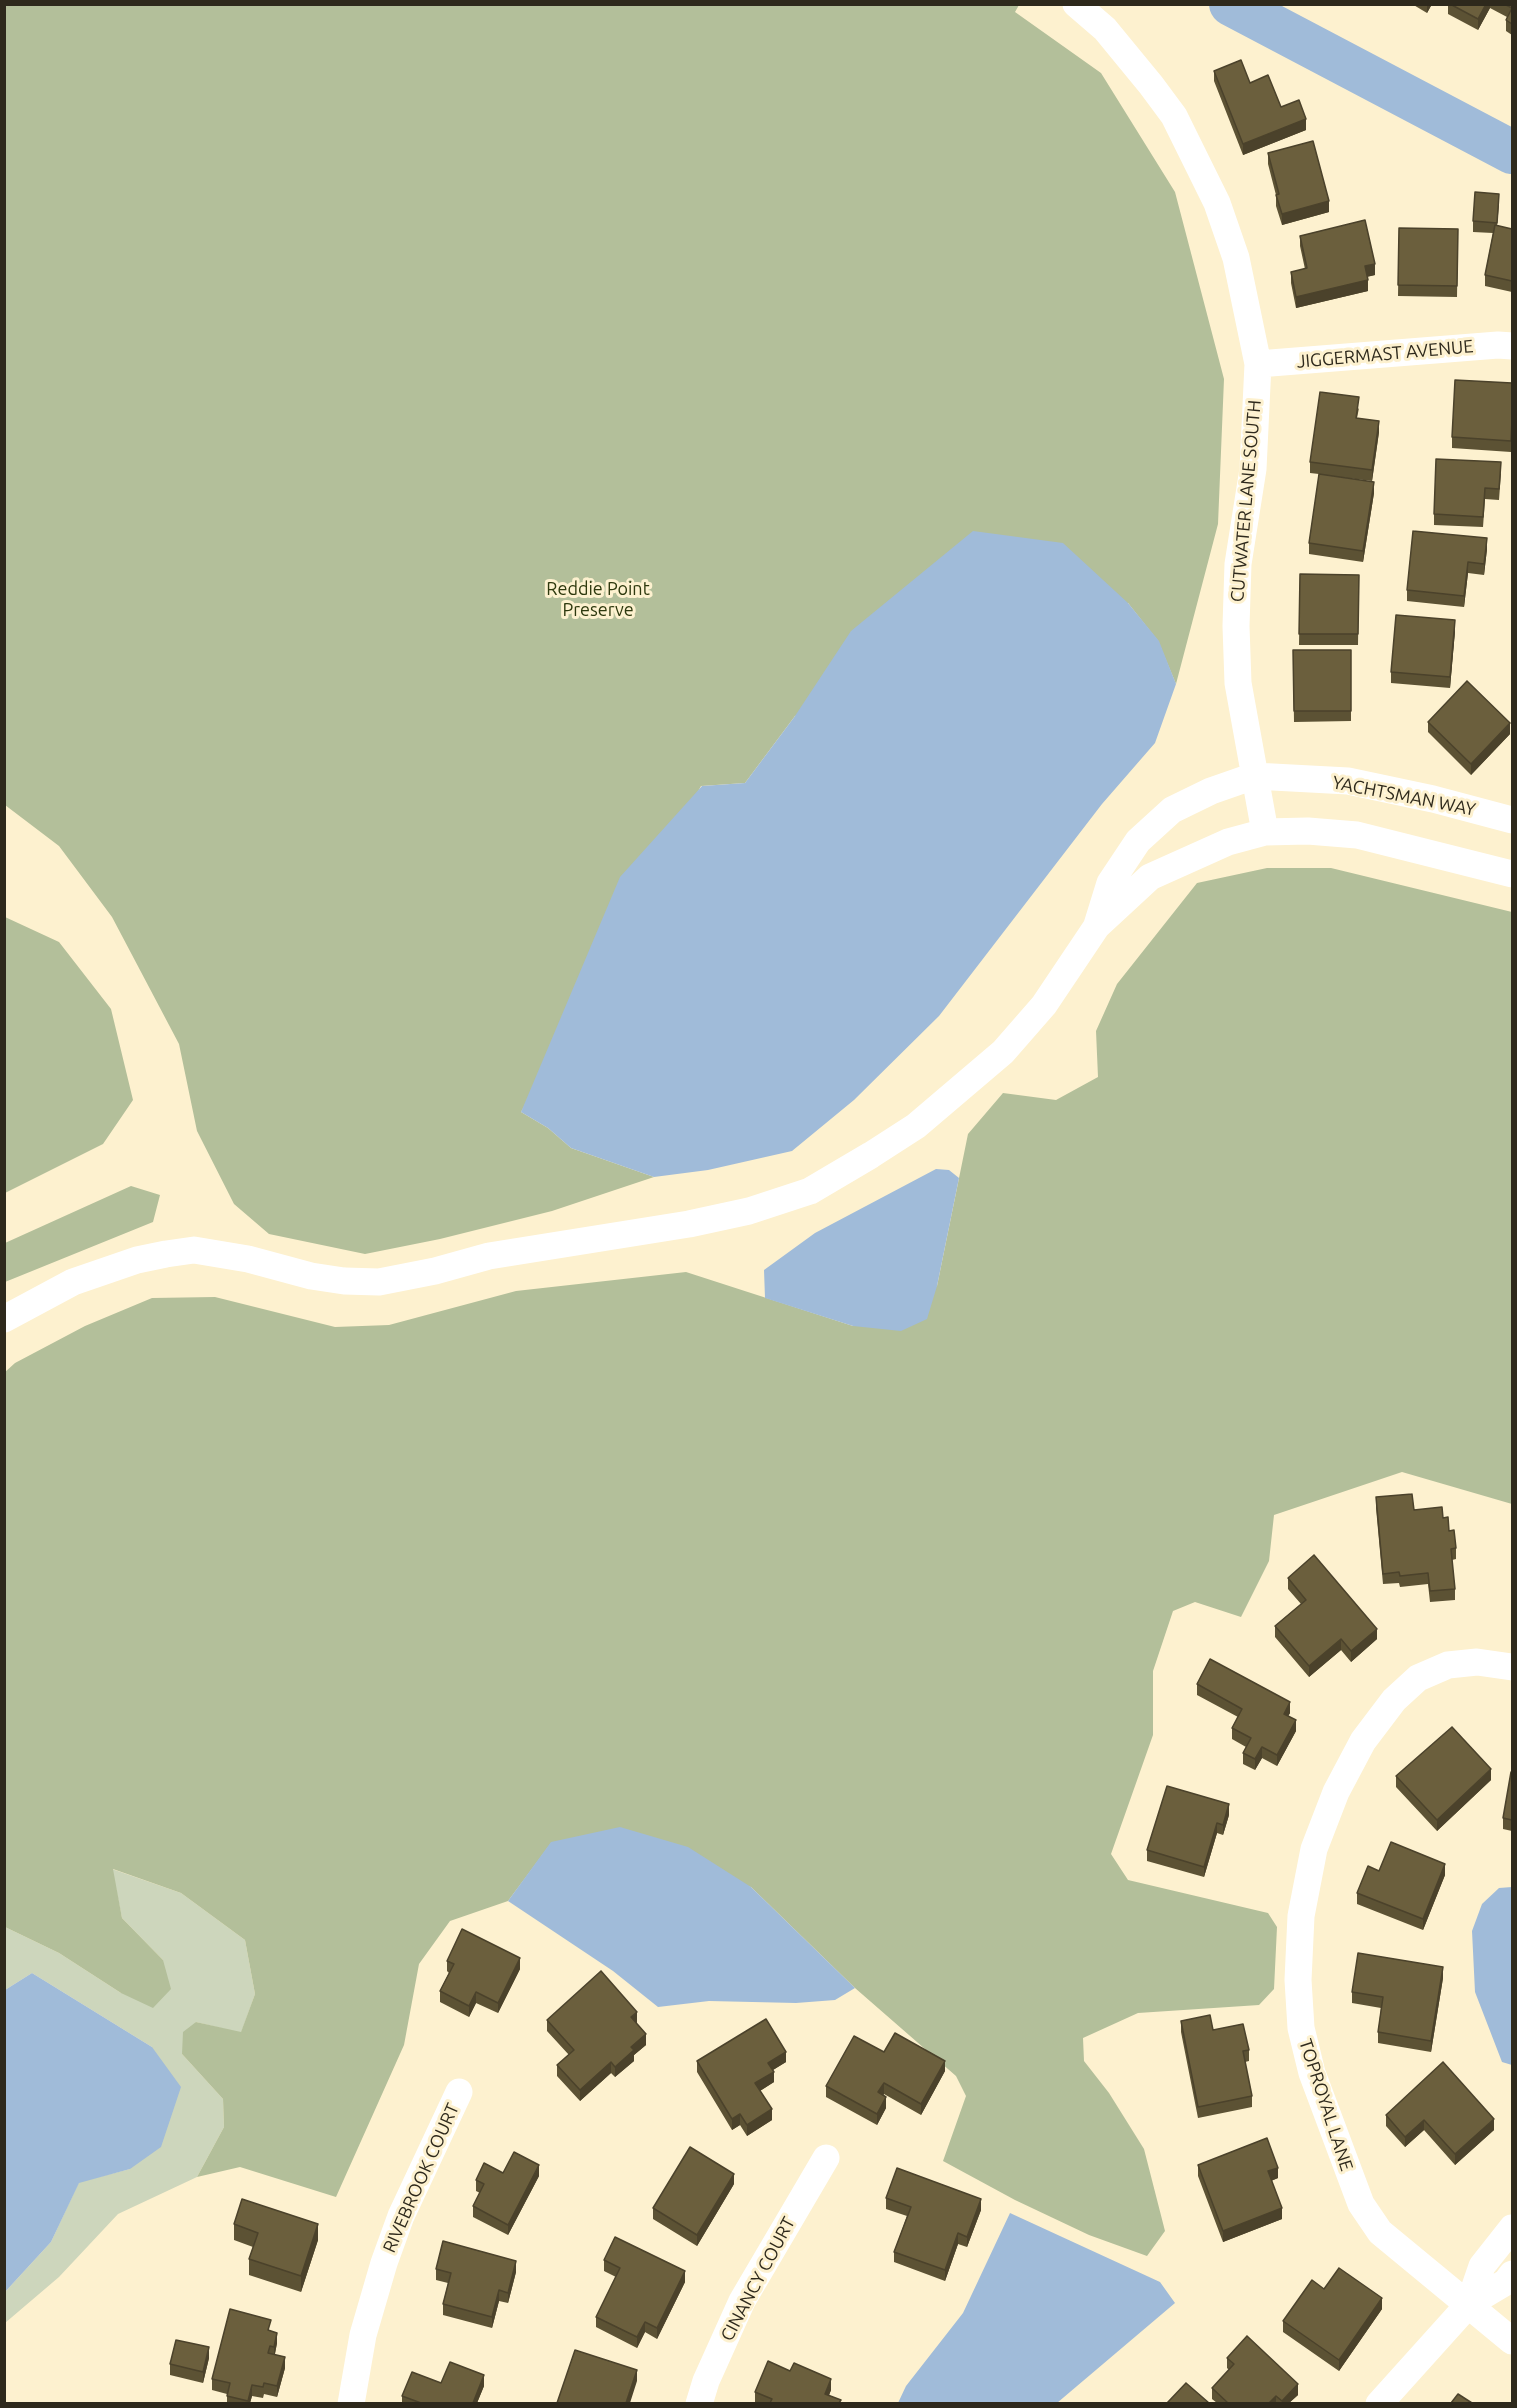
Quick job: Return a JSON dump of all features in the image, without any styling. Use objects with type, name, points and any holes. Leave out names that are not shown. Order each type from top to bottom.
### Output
[{"type":"street","name":"CUTWATER LANE SOUTH","points":[[1076,4],[1105,29],[1174,116],[1201,169],[1236,258],[1258,364],[1253,469],[1238,564],[1236,626],[1238,683],[1265,832]]},
{"type":"street","name":"JIGGERMAST AVENUE","points":[[1258,364],[1497,345],[1512,346]]},
{"type":"street","name":"YACHTSMAN WAY","points":[[1096,926],[1110,883],[1138,841],[1172,810],[1211,790],[1254,776],[1348,781],[1433,799],[1512,820]]},
{"type":"street","points":[[4,1319],[73,1282],[137,1260],[166,1254],[194,1250],[248,1259],[311,1276],[344,1281],[379,1282],[435,1271],[489,1256],[689,1224],[749,1211],[810,1191],[916,1126],[1003,1052],[1044,1005],[1096,926],[1150,877],[1228,842],[1265,832],[1308,831],[1357,835],[1512,874]]},
{"type":"street","name":"TOPROYAL LANE","points":[[1512,1667],[1477,1662],[1448,1665],[1418,1678],[1394,1700],[1363,1740],[1336,1792],[1314,1849],[1300,1916],[1298,1980],[1301,2028],[1312,2073],[1361,2204],[1380,2232],[1512,2341]]},
{"type":"street","name":"RIVEBROOK COURT","points":[[351,2403],[363,2335],[384,2263],[401,2216],[459,2092]]},
{"type":"street","name":"CINANCY COURT","points":[[699,2403],[706,2380],[742,2301],[826,2158]]},
{"type":"street","points":[[1469,2304],[1482,2266],[1512,2228]]},
{"type":"street","points":[[1379,2403],[1469,2304],[1506,2282],[1512,2274]]},
{"type":"green space","name":"Reddie Point Preserve","points":[[4,5],[1019,5],[1015,12],[1101,73],[1175,192],[1224,379],[1218,524],[1176,684],[1158,641],[1128,603],[795,716],[745,783],[701,786],[521,1112],[548,1128],[571,1148],[654,1177],[552,1211],[440,1239],[365,1254],[269,1234],[234,1204],[197,1131],[179,1044],[112,917],[59,846],[5,805]]},
{"type":"green space","points":[[1267,868],[1331,868],[1512,912],[1512,1504],[1402,1472],[1274,1515],[1269,1561],[1241,1617],[1195,1602],[1173,1611],[1153,1671],[1153,1735],[1111,1854],[1128,1880],[1268,1913],[1277,1927],[1274,1989],[1259,2005],[1138,2013],[1083,2038],[1084,2061],[1109,2093],[1144,2149],[1165,2231],[1147,2256],[1089,2235],[1015,2200],[943,2161],[966,2096],[956,2076],[855,1988],[751,1887],[552,1842],[508,1901],[450,1921],[419,1964],[404,2045],[336,2197],[240,2167],[197,2177],[224,2127],[223,2099],[182,2054],[183,2032],[196,2022],[241,2032],[255,1994],[245,1940],[181,1893],[113,1869],[122,1918],[163,1960],[171,1989],[153,2008],[121,1993],[59,1953],[5,1927],[4,1373],[15,1363],[85,1326],[152,1298],[215,1297],[335,1327],[389,1325],[516,1291],[686,1272],[853,1326],[937,1286],[968,1134],[1003,1093],[1056,1100],[1098,1077],[1096,1031],[1117,984],[1197,883]]},
{"type":"green space","points":[[5,917],[59,942],[111,1009],[133,1100],[103,1144],[5,1193]]},
{"type":"green space","points":[[131,1186],[160,1195],[153,1222],[5,1282],[5,1243]]},
{"type":"green space","points":[[112,1869],[181,1893],[245,1940],[255,1994],[241,2033],[196,2022],[182,2054],[223,2099],[224,2127],[197,2177],[118,2214],[59,2277],[5,2323],[5,2292],[51,2242],[79,2182],[130,2169],[152,2047],[32,1973],[5,1990],[5,1927],[59,1953],[121,1993],[163,1960],[122,1918]]},
{"type":"water","points":[[973,531],[1063,543],[1128,603],[1159,641],[1176,684],[1155,743],[1102,804],[939,1016],[854,1100],[792,1151],[708,1170],[654,1177],[571,1148],[548,1128],[521,1112],[620,877],[702,786],[745,783],[795,716],[851,631]]},
{"type":"water","points":[[936,1169],[949,1170],[959,1178],[937,1286],[927,1319],[901,1331],[853,1326],[765,1298],[764,1270],[815,1233]]},
{"type":"water","points":[[620,1827],[688,1847],[751,1887],[855,1988],[835,2000],[796,2003],[709,2001],[658,2007],[613,1971],[508,1901],[551,1842]]},
{"type":"water","points":[[1512,1887],[1512,2065],[1502,2062],[1475,1992],[1472,1931],[1482,1904],[1499,1888]]},
{"type":"water","points":[[32,1973],[152,2047],[181,2087],[161,2147],[130,2169],[79,2183],[51,2242],[5,2292],[5,1990]]},
{"type":"water","points":[[1010,2213],[1160,2282],[1175,2303],[1057,2403],[898,2403],[906,2386],[963,2313]]},
{"type":"building","points":[[1450,4],[1486,4],[1478,19]]},
{"type":"building","points":[[1512,8],[1512,24],[1506,20]]},
{"type":"building","points":[[1241,60],[1250,83],[1268,75],[1281,107],[1299,100],[1306,119],[1243,144],[1214,71]]},
{"type":"building","points":[[1313,141],[1329,201],[1282,214],[1268,153]]},
{"type":"building","points":[[1475,192],[1499,194],[1497,223],[1473,221]]},
{"type":"building","points":[[1365,220],[1375,264],[1365,266],[1368,280],[1296,297],[1291,272],[1307,268],[1300,236]]},
{"type":"building","points":[[1495,225],[1512,229],[1512,281],[1485,275]]},
{"type":"building","points":[[1399,228],[1458,229],[1457,286],[1398,285]]},
{"type":"building","points":[[1455,380],[1512,383],[1511,441],[1452,437]]},
{"type":"building","points":[[1320,392],[1359,397],[1356,418],[1379,421],[1372,470],[1310,462]]},
{"type":"building","points":[[1436,459],[1501,462],[1499,489],[1485,488],[1483,517],[1434,514]]},
{"type":"building","points":[[1319,474],[1374,482],[1363,551],[1309,543]]},
{"type":"building","points":[[1413,531],[1487,538],[1484,564],[1468,562],[1464,596],[1407,590]]},
{"type":"building","points":[[1300,574],[1359,575],[1358,634],[1299,634]]},
{"type":"building","points":[[1396,615],[1455,620],[1450,677],[1391,672]]},
{"type":"building","points":[[1293,650],[1351,650],[1351,711],[1294,711]]},
{"type":"building","points":[[1467,681],[1510,723],[1471,764],[1428,722]]},
{"type":"building","points":[[1412,1494],[1414,1510],[1442,1507],[1443,1518],[1448,1517],[1449,1531],[1454,1530],[1456,1548],[1451,1549],[1455,1589],[1430,1591],[1428,1573],[1400,1576],[1399,1572],[1383,1574],[1376,1497]]},
{"type":"building","points":[[1314,1555],[1377,1629],[1351,1651],[1341,1639],[1309,1666],[1275,1626],[1306,1600],[1288,1578]]},
{"type":"building","points":[[1210,1659],[1290,1702],[1284,1714],[1296,1720],[1277,1755],[1262,1747],[1255,1759],[1243,1753],[1251,1738],[1232,1728],[1242,1709],[1197,1684]]},
{"type":"building","points":[[1452,1727],[1491,1769],[1437,1820],[1396,1776]]},
{"type":"building","points":[[1512,1773],[1512,1820],[1503,1818]]},
{"type":"building","points":[[1167,1786],[1229,1804],[1223,1825],[1217,1823],[1204,1867],[1147,1850]]},
{"type":"building","points":[[1391,1842],[1445,1864],[1423,1919],[1357,1893],[1368,1866],[1379,1871]]},
{"type":"building","points":[[462,1929],[520,1958],[498,2003],[476,1992],[469,2006],[440,1991],[454,1964],[447,1961]]},
{"type":"building","points":[[1358,1953],[1443,1967],[1431,2041],[1378,2032],[1383,1997],[1352,1992]]},
{"type":"building","points":[[601,1971],[637,2012],[631,2017],[646,2034],[631,2047],[634,2050],[615,2067],[611,2062],[580,2090],[557,2065],[574,2050],[547,2020]]},
{"type":"building","points":[[1210,2015],[1213,2030],[1243,2024],[1249,2050],[1243,2051],[1252,2096],[1198,2107],[1181,2021]]},
{"type":"building","points":[[766,2019],[786,2052],[768,2063],[774,2072],[755,2083],[772,2109],[747,2125],[740,2114],[732,2119],[697,2061]]},
{"type":"building","points":[[895,2033],[945,2061],[921,2104],[884,2083],[878,2092],[886,2097],[877,2114],[826,2086],[854,2036],[884,2052]]},
{"type":"building","points":[[1443,2062],[1494,2119],[1455,2154],[1424,2120],[1405,2137],[1386,2115]]},
{"type":"building","points":[[1267,2138],[1278,2168],[1268,2171],[1282,2208],[1223,2231],[1198,2165]]},
{"type":"building","points":[[690,2147],[734,2174],[697,2235],[653,2208]]},
{"type":"building","points":[[514,2152],[539,2165],[508,2225],[473,2206],[484,2184],[476,2180],[484,2163],[503,2173]]},
{"type":"building","points":[[897,2168],[981,2199],[967,2237],[958,2233],[945,2270],[894,2252],[911,2207],[886,2198]]},
{"type":"building","points":[[242,2199],[318,2224],[301,2276],[249,2259],[258,2233],[234,2224]]},
{"type":"building","points":[[615,2237],[685,2271],[657,2328],[645,2322],[637,2337],[596,2317],[620,2268],[604,2260]]},
{"type":"building","points":[[443,2241],[516,2261],[508,2293],[499,2290],[492,2317],[443,2304],[451,2273],[436,2269]]},
{"type":"building","points":[[1339,2268],[1382,2298],[1339,2360],[1283,2321],[1312,2280],[1324,2289]]},
{"type":"building","points":[[230,2309],[271,2320],[268,2330],[277,2333],[274,2347],[270,2346],[268,2353],[285,2357],[277,2386],[264,2383],[263,2387],[252,2385],[248,2401],[227,2396],[230,2383],[212,2379]]},
{"type":"building","points":[[1247,2336],[1298,2384],[1282,2401],[1276,2396],[1269,2403],[1228,2403],[1212,2388],[1234,2364],[1227,2358]]},
{"type":"building","points":[[176,2340],[209,2347],[203,2372],[170,2364]]},
{"type":"building","points":[[575,2350],[637,2370],[626,2403],[557,2403]]},
{"type":"building","points":[[768,2361],[790,2371],[794,2363],[831,2379],[825,2394],[841,2400],[839,2403],[770,2403],[772,2399],[755,2392]]},
{"type":"building","points":[[450,2362],[484,2375],[473,2403],[421,2403],[402,2396],[412,2372],[441,2383]]},
{"type":"building","points":[[1186,2383],[1209,2403],[1167,2403]]},
{"type":"building","points":[[1458,2394],[1472,2403],[1451,2403]]},
{"type":"waterway","points":[[1231,4],[1512,152]]}]
